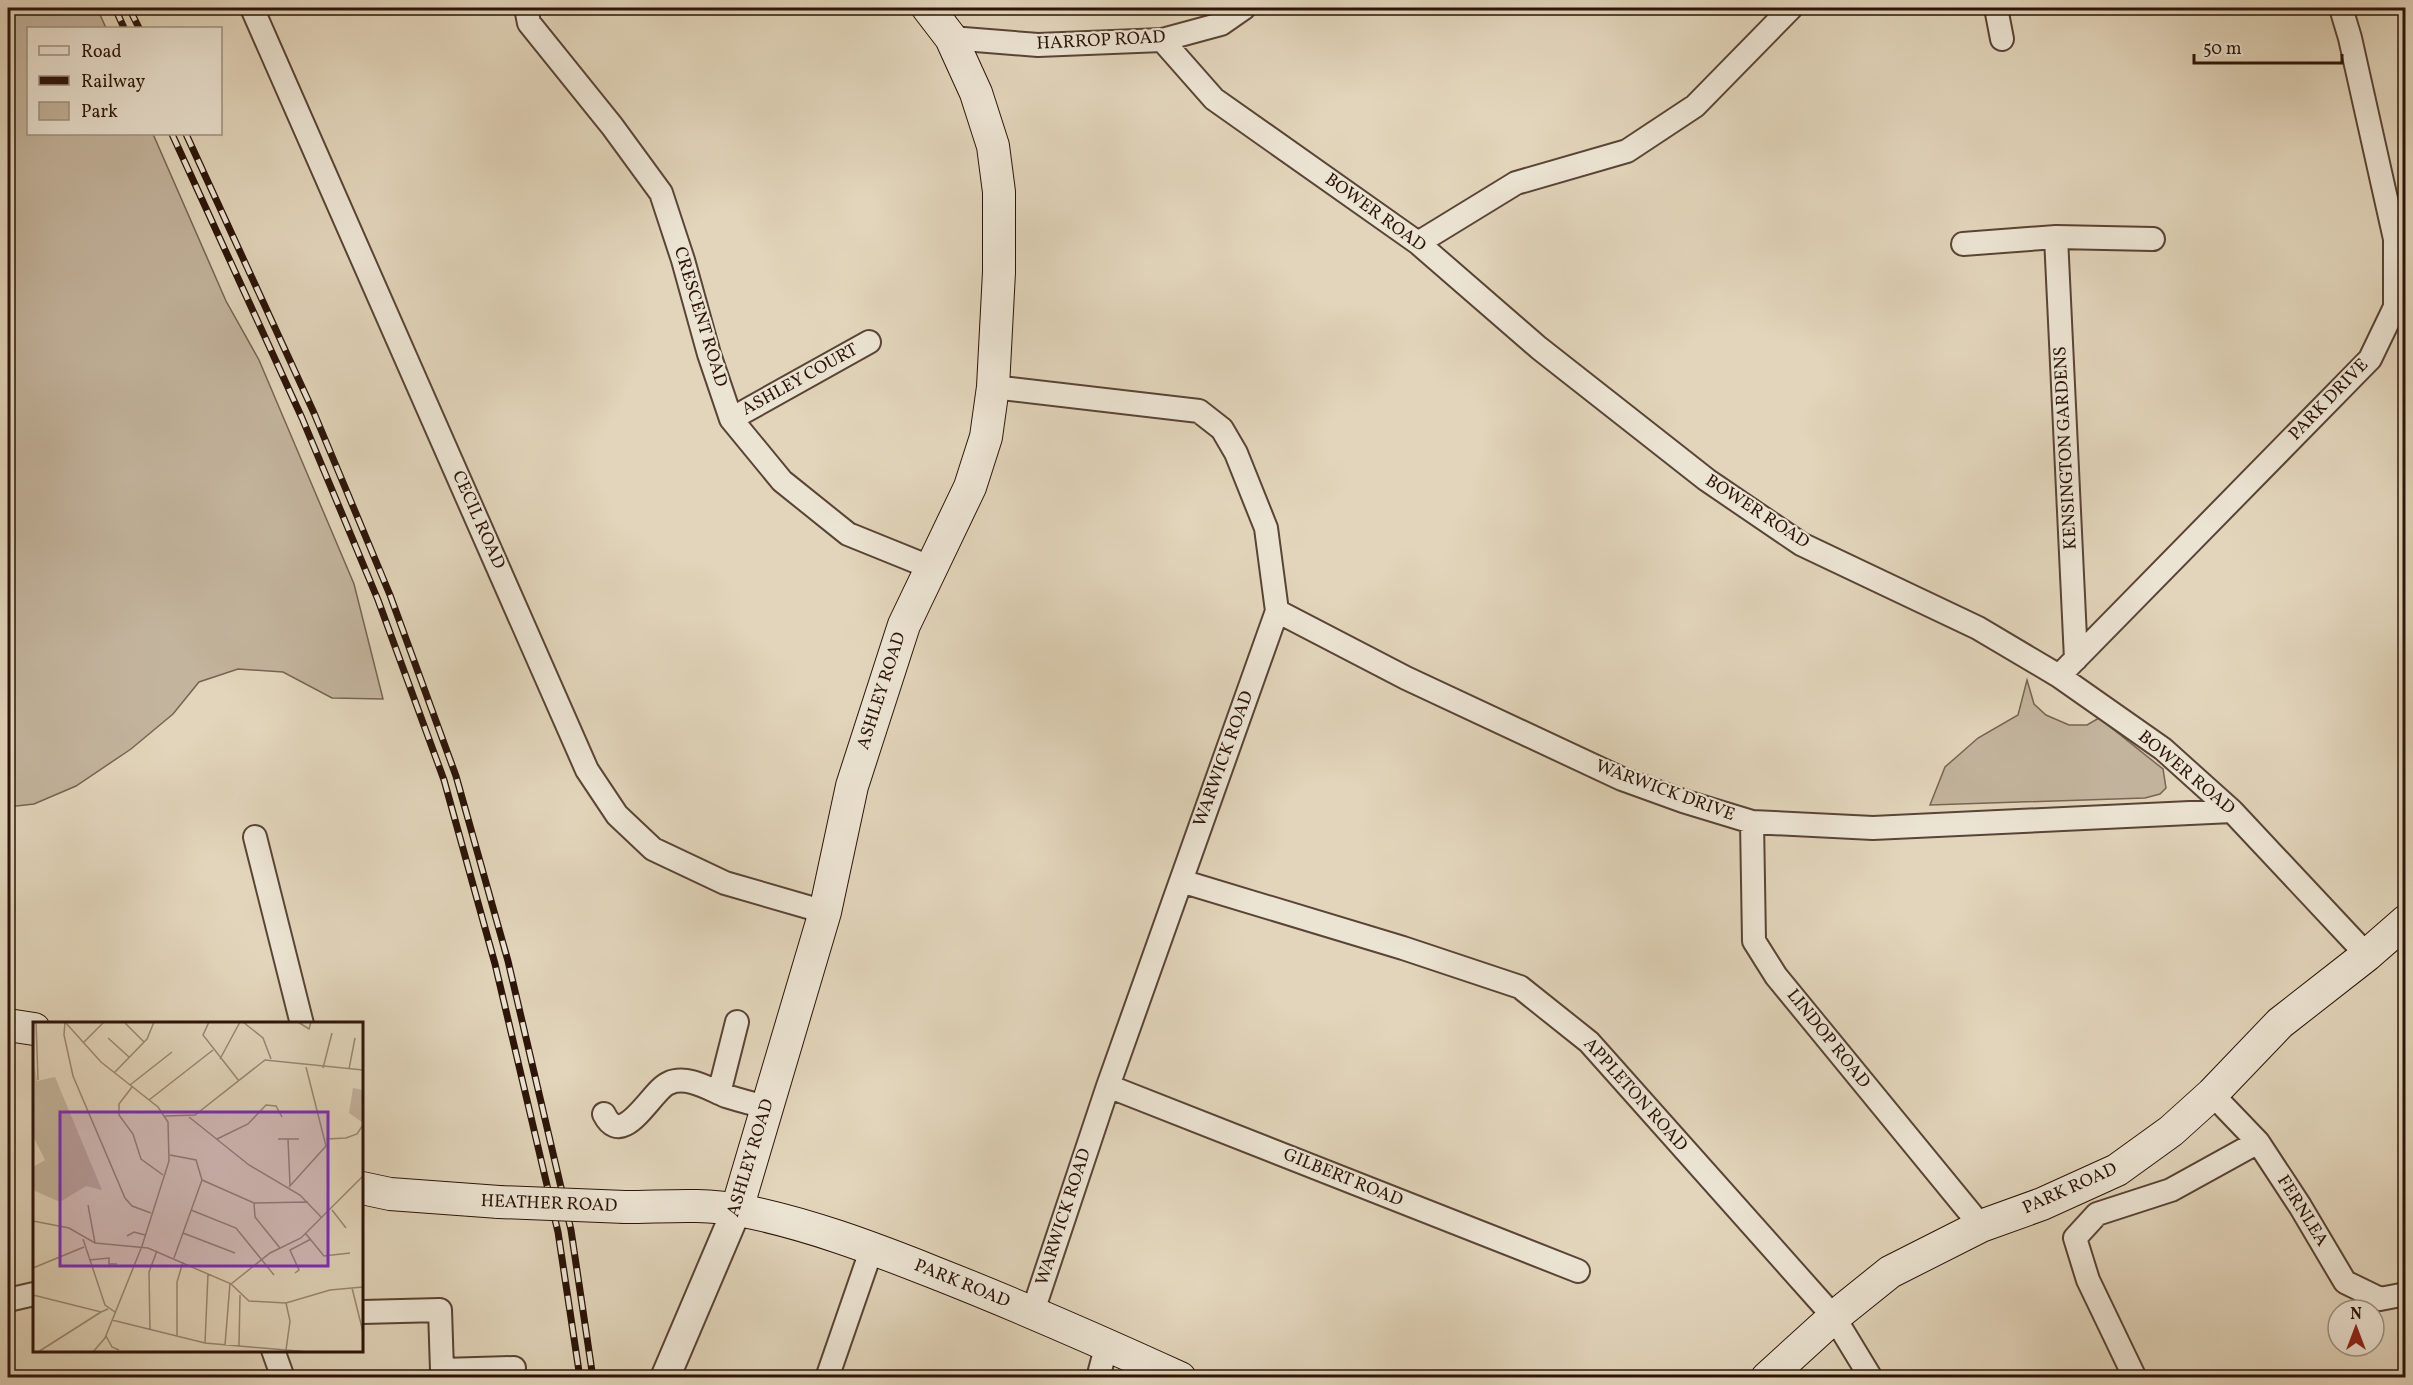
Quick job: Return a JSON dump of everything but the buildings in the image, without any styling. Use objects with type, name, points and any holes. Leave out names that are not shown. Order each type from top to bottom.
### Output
[{"type":"main road","name":"ASHLEY ROAD","points":[[737,1209],[825,912],[852,786],[904,624],[970,487],[986,437],[993,387],[999,272],[999,192],[993,146],[976,93],[951,38],[928,8]]},
{"type":"main road","name":"PARK ROAD","points":[[1767,1377],[1834,1317],[1890,1272],[1981,1226],[2043,1204],[2117,1170],[2171,1131],[2212,1094],[2280,1023],[2367,955],[2406,921]]},
{"type":"main road","points":[[8,1026],[33,1029]]},
{"type":"main road","name":"HEATHER ROAD","points":[[363,1188],[390,1194],[499,1202],[737,1209]]},
{"type":"main road","name":"PARK ROAD","points":[[737,1209],[793,1222],[872,1248],[1033,1311],[1180,1377]]},
{"type":"street","name":"CECIL ROAD","points":[[252,8],[587,770],[617,815],[653,849],[725,883],[825,912]]},
{"type":"street","name":"CRESCENT ROAD","points":[[526,8],[529,22],[612,126],[661,194],[683,260],[709,354],[731,418],[782,481],[848,534],[932,568]]},
{"type":"street","name":"HARROP ROAD","points":[[951,38],[1038,45],[1162,40],[1221,24],[1244,8]]},
{"type":"street","points":[[1418,243],[1516,183],[1627,151],[1695,105],[1791,8]]},
{"type":"street","points":[[1996,8],[2002,39]]},
{"type":"street","name":"PARK DRIVE","points":[[2060,676],[2370,359],[2395,307],[2400,240],[2341,8]]},
{"type":"street","name":"BOWER ROAD","points":[[1162,40],[1214,99],[1418,243],[1539,348],[1707,480],[1802,544],[1978,628],[2060,676],[2163,749],[2232,811],[2367,955]]},
{"type":"street","points":[[1963,244],[2056,237],[2153,239]]},
{"type":"street","name":"KENSINGTON GARDENS","points":[[2056,237],[2076,659]]},
{"type":"street","name":"ASHLEY COURT","points":[[731,418],[869,342]]},
{"type":"street","name":"WARWICK ROAD","points":[[993,387],[1199,411],[1222,429],[1236,453],[1266,528],[1277,611],[1108,1086],[1033,1311]]},
{"type":"street","name":"WARWICK DRIVE","points":[[1277,611],[1406,678],[1622,779],[1752,822],[1873,828],[2232,811]]},
{"type":"street","name":"LINDOP ROAD","points":[[1752,822],[1754,941],[1776,976],[1981,1226]]},
{"type":"street","points":[[255,837],[302,1022]]},
{"type":"street","name":"APPLETON ROAD","points":[[1180,881],[1403,948],[1520,987],[1589,1042],[1834,1317],[1871,1377]]},
{"type":"street","points":[[719,1093],[737,1022]]},
{"type":"street","points":[[604,1114],[608,1121],[617,1126],[626,1124],[643,1112],[655,1092],[670,1082],[690,1081],[719,1093],[767,1107]]},
{"type":"street","name":"GILBERT ROAD","points":[[1108,1086],[1578,1271]]},
{"type":"street","name":"FERNLEA","points":[[2212,1094],[2258,1142],[2300,1206],[2344,1282],[2380,1299],[2406,1294]]},
{"type":"street","points":[[2135,1377],[2088,1280],[2075,1238],[2097,1214],[2171,1190],[2258,1142]]},
{"type":"street","name":"ASHLEY ROAD","points":[[665,1377],[737,1209]]},
{"type":"street","points":[[827,1377],[872,1248]]},
{"type":"street","points":[[8,1300],[33,1294]]},
{"type":"street","points":[[363,1312],[440,1310],[442,1370],[514,1368]]},
{"type":"street","points":[[1098,1377],[1107,1344]]},
{"type":"street","points":[[274,1352],[283,1377]]},
{"type":"green space","points":[[8,8],[97,8],[106,27],[27,27],[27,135],[153,135],[226,301],[259,360],[354,584],[383,699],[332,698],[283,672],[238,669],[199,682],[173,714],[131,749],[76,786],[34,804],[8,807]]},
{"type":"green space","points":[[2027,680],[2034,704],[2046,715],[2069,725],[2087,725],[2099,718],[2163,769],[2166,788],[2160,794],[2145,798],[1930,805],[1945,767],[1978,738],[2018,715]]},
{"type":"railway","points":[[115,8],[124,27]]},
{"type":"railway","points":[[129,8],[138,27]]},
{"type":"railway","points":[[172,135],[302,418],[378,600],[444,780],[495,964],[558,1232],[580,1378]]},
{"type":"railway","points":[[186,135],[314,413],[390,595],[456,776],[508,961],[571,1230],[593,1378]]}]
